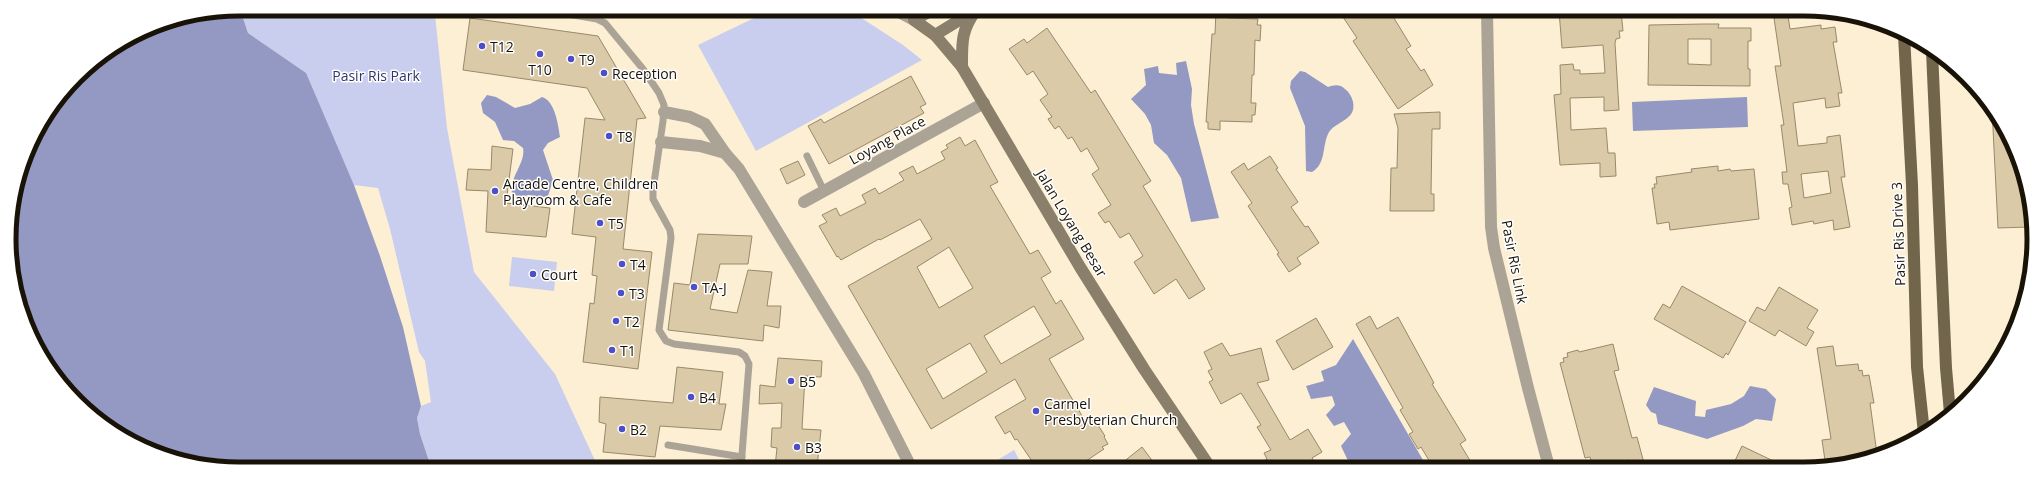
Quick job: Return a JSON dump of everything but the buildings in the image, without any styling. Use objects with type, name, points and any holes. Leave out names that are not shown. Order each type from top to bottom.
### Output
[{"type":"main road","name":"Pasir Ris Drive 3","points":[[1904,40],[1912,185],[1917,367],[1923,427]]},
{"type":"main road","points":[[1932,57],[1946,368],[1950,408]]},
{"type":"street","name":"Jalan Loyang Besar","points":[[906,16],[935,35],[962,67],[1080,267],[1148,375],[1207,462]]},
{"type":"street","points":[[914,20],[921,16]]},
{"type":"street","points":[[935,35],[966,16]]},
{"type":"street","points":[[962,67],[963,39],[966,24],[972,16]]},
{"type":"street","name":"Pasir Ris Link","points":[[1487,16],[1491,227],[1494,248],[1548,462]]},
{"type":"street","name":"Loyang Place","points":[[804,202],[984,103]]},
{"type":"street","points":[[664,112],[690,117],[705,124],[724,153],[739,169],[864,374],[908,462]]},
{"type":"street","points":[[661,142],[700,146],[724,153]]},
{"type":"lane","points":[[576,16],[605,23],[643,69],[659,93],[664,112],[653,199],[670,230],[671,238],[659,330],[666,341],[674,344],[739,352],[745,356],[749,364],[742,462]]},
{"type":"lane","points":[[807,156],[824,191]]},
{"type":"lane","points":[[668,445],[742,457]]},
{"type":"green space","name":"Pasir Ris Park","points":[[242,16],[435,16],[447,128],[474,272],[555,374],[596,462],[429,462],[420,434],[417,418],[421,406],[431,402],[425,361],[419,352],[390,229],[378,188],[354,185],[305,73],[248,33]]},
{"type":"green space","points":[[758,16],[858,16],[903,45],[922,60],[756,151],[698,45]]},
{"type":"green space","name":"Court","points":[[512,257],[557,262],[554,291],[509,286]]},
{"type":"green space","points":[[1014,450],[1020,462],[994,462]]},
{"type":"shaded area","points":[[224,16],[242,16],[248,33],[306,73],[354,185],[380,256],[403,327],[421,406],[417,418],[420,434],[429,462],[224,462],[195,458],[167,450],[140,439],[103,416],[81,397],[54,363],[39,338],[28,311],[20,283],[16,254],[16,224],[20,195],[28,167],[39,140],[62,103],[81,81],[103,62],[140,39],[167,28],[195,20]]},
{"type":"shaded area","points":[[1186,61],[1192,89],[1191,105],[1194,124],[1219,218],[1191,222],[1181,178],[1167,155],[1154,143],[1151,125],[1145,114],[1131,99],[1146,85],[1144,69],[1158,66],[1159,73],[1177,75],[1176,63]]},
{"type":"shaded area","points":[[1300,71],[1305,72],[1328,87],[1337,85],[1343,87],[1349,93],[1353,102],[1352,113],[1335,126],[1328,134],[1320,165],[1312,172],[1306,171],[1305,126],[1290,88],[1291,81]]},
{"type":"shaded area","points":[[487,95],[496,97],[515,108],[530,104],[542,97],[550,103],[555,114],[560,137],[548,143],[543,150],[553,180],[548,196],[539,198],[529,195],[519,197],[512,193],[513,181],[522,159],[523,148],[514,141],[503,140],[495,122],[483,113],[481,103]]},
{"type":"shaded area","points":[[1747,97],[1748,127],[1633,131],[1632,102]]},
{"type":"shaded area","points":[[1353,339],[1424,462],[1349,462],[1341,446],[1351,434],[1344,422],[1334,426],[1326,415],[1335,405],[1332,396],[1311,399],[1306,386],[1324,381],[1321,371],[1336,365]]},
{"type":"shaded area","points":[[1750,386],[1766,389],[1776,399],[1772,421],[1756,419],[1743,426],[1707,439],[1658,424],[1656,414],[1651,412],[1646,405],[1654,387],[1696,401],[1695,416],[1705,417],[1706,410],[1731,404],[1744,396]]},
{"type":"place","name":"T12","points":[[482,46]]},
{"type":"place","name":"T10","points":[[540,54]]},
{"type":"place","name":"T9","points":[[571,59]]},
{"type":"place","name":"Reception","points":[[604,73]]},
{"type":"place","name":"T8","points":[[609,136]]},
{"type":"place","name":"Arcade Centre, Children Playroom & Cafe","points":[[495,191]]},
{"type":"place","name":"T5","points":[[600,223]]},
{"type":"place","name":"T4","points":[[622,264]]},
{"type":"place","name":"Court","points":[[533,274]]},
{"type":"place","name":"TA-J","points":[[694,287]]},
{"type":"place","name":"T3","points":[[621,293]]},
{"type":"place","name":"T2","points":[[616,321]]},
{"type":"place","name":"T1","points":[[612,350]]},
{"type":"place","name":"B5","points":[[791,381]]},
{"type":"place","name":"B4","points":[[691,397]]},
{"type":"place","name":"Carmel Presbyterian Church","points":[[1036,411]]},
{"type":"place","name":"B2","points":[[622,429]]},
{"type":"place","name":"B3","points":[[797,447]]}]
